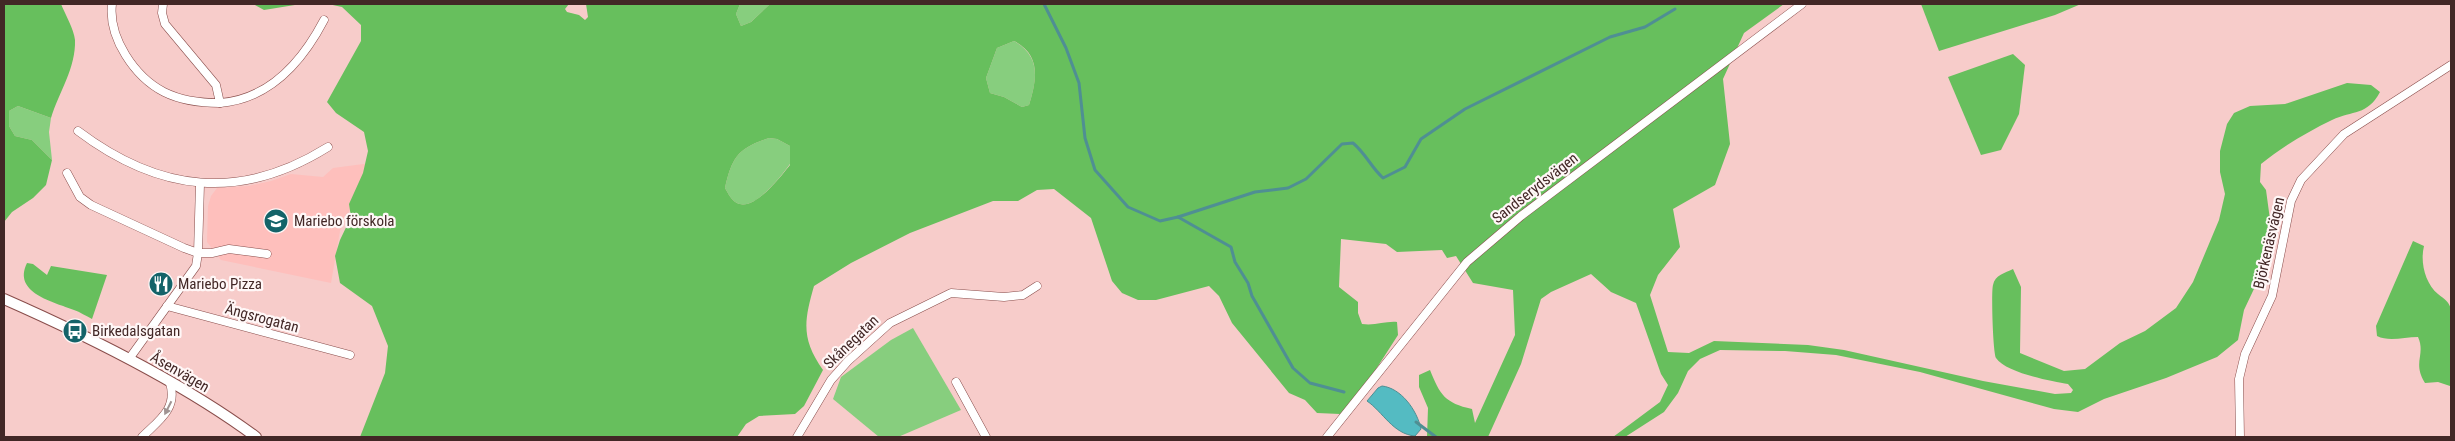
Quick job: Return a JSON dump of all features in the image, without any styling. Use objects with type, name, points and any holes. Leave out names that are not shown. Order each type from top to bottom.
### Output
[{"type":"street","points":[[112,4],[113,23],[126,57],[149,82],[163,92],[199,103],[232,102],[254,94],[281,78],[305,53],[324,20]]},
{"type":"street","points":[[163,4],[162,13],[165,24],[216,85],[220,103]]},
{"type":"street","name":"Sandserydsvägen","points":[[1327,437],[1467,262],[1565,182],[1802,4]]},
{"type":"street","name":"Björkenäsvägen","points":[[2240,437],[2239,379],[2245,354],[2272,296],[2291,201],[2301,180],[2344,134],[2451,65]]},
{"type":"street","points":[[78,131],[106,152],[131,165],[157,175],[200,184],[249,180],[270,174],[289,168],[328,147]]},
{"type":"street","points":[[68,173],[80,197],[91,205],[198,253],[212,253],[229,248],[267,254]]},
{"type":"street","points":[[129,359],[196,266],[200,184]]},
{"type":"street","name":"Skånegatan","points":[[797,437],[831,380],[848,361],[890,323],[951,293],[978,297],[1004,297],[1023,295],[1037,286]]},
{"type":"street","name":"Åsenvägen","points":[[4,299],[75,331],[129,359],[236,422],[256,437]]},
{"type":"street","name":"Ängsrogatan","points":[[167,306],[350,355]]},
{"type":"street","points":[[956,382],[986,437]]},
{"type":"street","points":[[142,437],[170,409],[173,393],[170,383]]},
{"type":"shaded area","name":"Mariebo förskola","points":[[371,163],[340,231],[331,283],[221,260],[207,242],[208,206],[211,196],[217,188],[248,186],[291,174],[323,177],[333,168]]},
{"type":"green space","points":[[4,4],[61,4],[71,26],[75,40],[75,50],[70,70],[51,118],[18,106],[9,111],[9,126],[15,136],[32,140],[52,160],[46,185],[33,198],[12,212],[4,222]]},
{"type":"green space","points":[[253,4],[301,4],[264,10]]},
{"type":"green space","points":[[328,4],[569,4],[565,9],[567,12],[579,15],[585,20],[588,17],[586,4],[740,4],[736,14],[741,26],[751,22],[770,4],[1784,4],[1744,33],[1723,79],[1730,144],[1715,185],[1673,209],[1680,247],[1658,275],[1650,295],[1668,352],[1689,353],[1714,341],[1808,345],[1844,350],[1983,381],[2055,394],[2071,393],[2073,390],[2068,384],[2040,378],[2009,368],[1996,358],[1992,299],[1993,285],[1998,277],[2013,269],[2021,287],[2020,353],[2064,371],[2085,369],[2120,343],[2145,331],[2176,308],[2193,282],[2219,220],[2225,194],[2220,172],[2220,151],[2227,124],[2234,113],[2250,106],[2285,104],[2347,83],[2371,85],[2380,92],[2375,100],[2365,109],[2332,120],[2313,130],[2261,164],[2260,182],[2266,190],[2271,227],[2270,255],[2244,310],[2238,340],[2217,357],[2166,378],[2104,399],[2078,412],[2054,409],[1920,372],[1836,355],[1785,351],[1720,350],[1700,359],[1688,371],[1678,393],[1664,412],[1625,437],[1613,437],[1660,402],[1668,385],[1661,374],[1636,303],[1611,292],[1591,274],[1551,292],[1541,299],[1521,364],[1488,437],[1427,437],[1428,408],[1419,387],[1419,375],[1430,370],[1437,386],[1449,401],[1472,409],[1475,423],[1515,335],[1513,290],[1473,283],[1456,256],[1447,258],[1442,250],[1397,252],[1386,244],[1341,239],[1339,287],[1358,302],[1358,313],[1362,324],[1397,322],[1398,335],[1360,394],[1340,414],[1317,413],[1305,400],[1289,393],[1232,323],[1219,296],[1209,286],[1156,300],[1138,300],[1122,293],[1112,281],[1091,218],[1054,189],[1037,190],[1018,201],[993,201],[910,233],[851,263],[814,286],[808,310],[806,330],[811,349],[823,370],[804,406],[795,414],[759,416],[746,424],[737,437],[360,437],[385,373],[388,346],[372,306],[340,283],[335,256],[351,217],[349,204],[363,173],[368,151],[364,132],[336,113],[327,102],[361,41],[361,25],[342,7]],"holes":[[[1014,41],[1029,53],[1035,68],[1034,86],[1029,105],[1022,107],[1004,97],[990,93],[986,78],[997,48]],[[769,138],[777,139],[790,146],[790,165],[759,198],[744,204],[737,203],[731,198],[725,188],[730,169],[743,150]]]},
{"type":"green space","points":[[740,4],[770,4],[751,22],[741,26],[736,14]]},
{"type":"green space","points":[[1921,4],[2081,4],[2055,15],[1939,51]]},
{"type":"green space","points":[[1014,41],[1029,54],[1035,69],[1034,86],[1029,105],[1022,107],[1004,97],[990,93],[986,78],[997,48]]},
{"type":"green space","points":[[2013,54],[2025,65],[2019,114],[2001,150],[1981,155],[1948,77]]},
{"type":"green space","points":[[18,106],[51,118],[49,132],[52,160],[32,140],[15,136],[9,126],[9,111]]},
{"type":"green space","points":[[769,138],[777,139],[790,146],[790,164],[774,184],[759,198],[744,204],[737,203],[731,198],[725,188],[730,169],[743,150]]},
{"type":"green space","points":[[2413,241],[2424,246],[2423,265],[2427,278],[2451,309],[2451,389],[2450,386],[2438,382],[2425,383],[2421,376],[2419,364],[2421,349],[2418,337],[2392,339],[2377,336],[2376,326]]},
{"type":"green space","points":[[27,263],[33,264],[47,275],[51,266],[107,275],[92,319],[46,300],[30,289],[25,282],[24,273]]},
{"type":"green space","points":[[913,328],[961,410],[898,437],[879,437],[833,399],[841,377],[891,340]]},
{"type":"water","points":[[1382,386],[1402,395],[1412,408],[1421,429],[1415,436],[1394,427],[1367,401]]},
{"type":"waterway","points":[[1044,4],[1066,48],[1079,83],[1085,138],[1095,170],[1128,207],[1160,221],[1178,217],[1231,247],[1235,262],[1248,283],[1252,296],[1293,368],[1310,383],[1344,392]]},
{"type":"waterway","points":[[1178,217],[1255,192],[1288,188],[1306,179],[1342,144],[1353,143],[1383,178],[1405,167],[1421,139],[1465,109],[1610,37],[1645,27],[1675,9]]},
{"type":"waterway","points":[[1416,422],[1436,437]]},
{"type":"place","name":"Mariebo förskola","points":[[276,221]]},
{"type":"place","name":"Mariebo Pizza","points":[[161,284]]},
{"type":"place","name":"Birkedalsgatan","points":[[75,331]]}]
